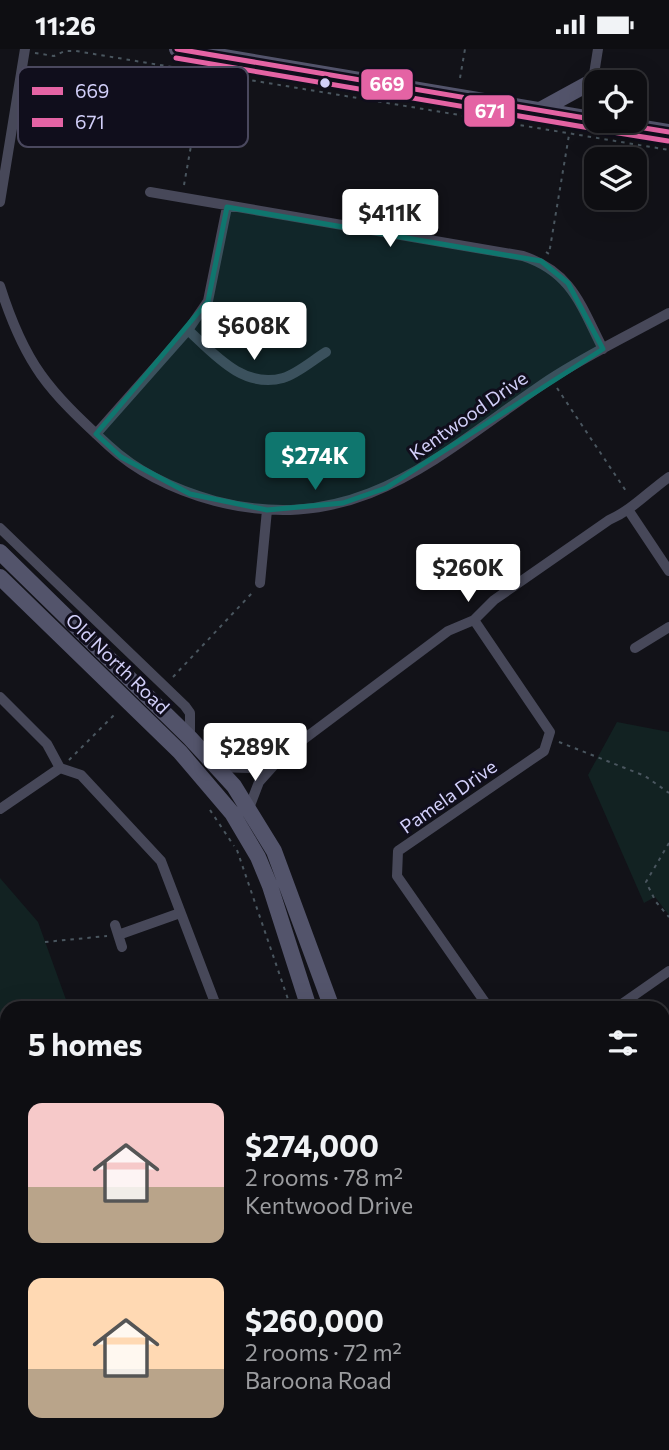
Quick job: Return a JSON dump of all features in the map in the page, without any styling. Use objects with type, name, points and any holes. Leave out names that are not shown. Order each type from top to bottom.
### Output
[{"type":"main road","points":[[186,50],[233,54],[584,118]]},
{"type":"main road","points":[[540,110],[584,86]]},
{"type":"main road","points":[[647,128],[669,132]]},
{"type":"main road","name":"Old North Road","points":[[0,552],[190,738],[218,767],[249,808],[282,871],[329,1001]]},
{"type":"main road","name":"Old North Road","points":[[0,576],[187,759],[232,813],[258,857],[270,886],[307,1001]]},
{"type":"street","points":[[595,70],[598,49]]},
{"type":"street","points":[[0,202],[18,93]]},
{"type":"street","points":[[150,192],[541,261],[569,283],[603,349]]},
{"type":"street","points":[[96,434],[188,330],[208,301],[227,207]]},
{"type":"street","name":"Kentwood Drive","points":[[0,286],[15,334],[34,368],[60,401],[96,434],[132,464],[190,494],[267,510],[298,510],[343,503],[386,488],[425,467],[551,379],[669,313]]},
{"type":"street","points":[[188,330],[228,367],[253,379],[283,378],[326,352]]},
{"type":"street","points":[[249,808],[259,782],[284,754],[448,631],[474,621],[504,592],[632,507],[669,477]]},
{"type":"street","points":[[632,507],[669,571]]},
{"type":"street","points":[[260,583],[267,510]]},
{"type":"street","name":"Old North Road","points":[[0,528],[163,688],[178,698],[190,713],[190,738]]},
{"type":"street","points":[[474,621],[550,732],[547,739]]},
{"type":"street","points":[[635,648],[669,627]]},
{"type":"street","points":[[0,697],[47,744],[60,768],[81,775],[142,838],[161,862],[214,1001]]},
{"type":"street","name":"Pamela Drive","points":[[484,1001],[397,876],[398,851],[544,751],[547,739]]},
{"type":"street","points":[[218,767],[249,768],[284,754]]},
{"type":"street","points":[[0,809],[60,768]]},
{"type":"street","points":[[122,947],[118,930],[180,913]]},
{"type":"street","points":[[626,1001],[669,971]]},
{"type":"path","points":[[460,78],[465,49]]},
{"type":"path","points":[[25,50],[54,56],[65,51],[76,51],[174,67]]},
{"type":"path","points":[[248,79],[669,150]]},
{"type":"path","points":[[544,255],[545,252],[548,254],[569,134]]},
{"type":"path","points":[[181,198],[190,147]]},
{"type":"path","points":[[551,379],[632,507]]},
{"type":"path","points":[[163,688],[260,583]]},
{"type":"path","points":[[60,768],[118,712]]},
{"type":"path","points":[[547,739],[566,743],[645,776],[669,793]]},
{"type":"path","points":[[210,810],[237,850],[289,1001]]},
{"type":"path","points":[[669,843],[646,882],[656,902],[669,917]]},
{"type":"path","points":[[45,942],[118,930]]},
{"type":"highlighted area","points":[[227,207],[541,261],[568,283],[603,349],[386,488],[343,503],[267,510],[190,494],[121,457],[96,434],[208,301]]},
{"type":"shaded area","points":[[617,722],[669,732],[669,915],[655,897],[644,903],[588,775]]},
{"type":"shaded area","points":[[0,878],[38,922],[66,1001],[0,1001]]},
{"type":"transit line","name":"669","points":[[177,49],[584,118]]},
{"type":"transit line","name":"671","points":[[176,58],[229,67]]},
{"type":"transit line","name":"671","points":[[248,70],[584,127]]},
{"type":"transit line","name":"669","points":[[647,128],[669,132]]},
{"type":"transit line","name":"671","points":[[619,133],[668,141]]}]
